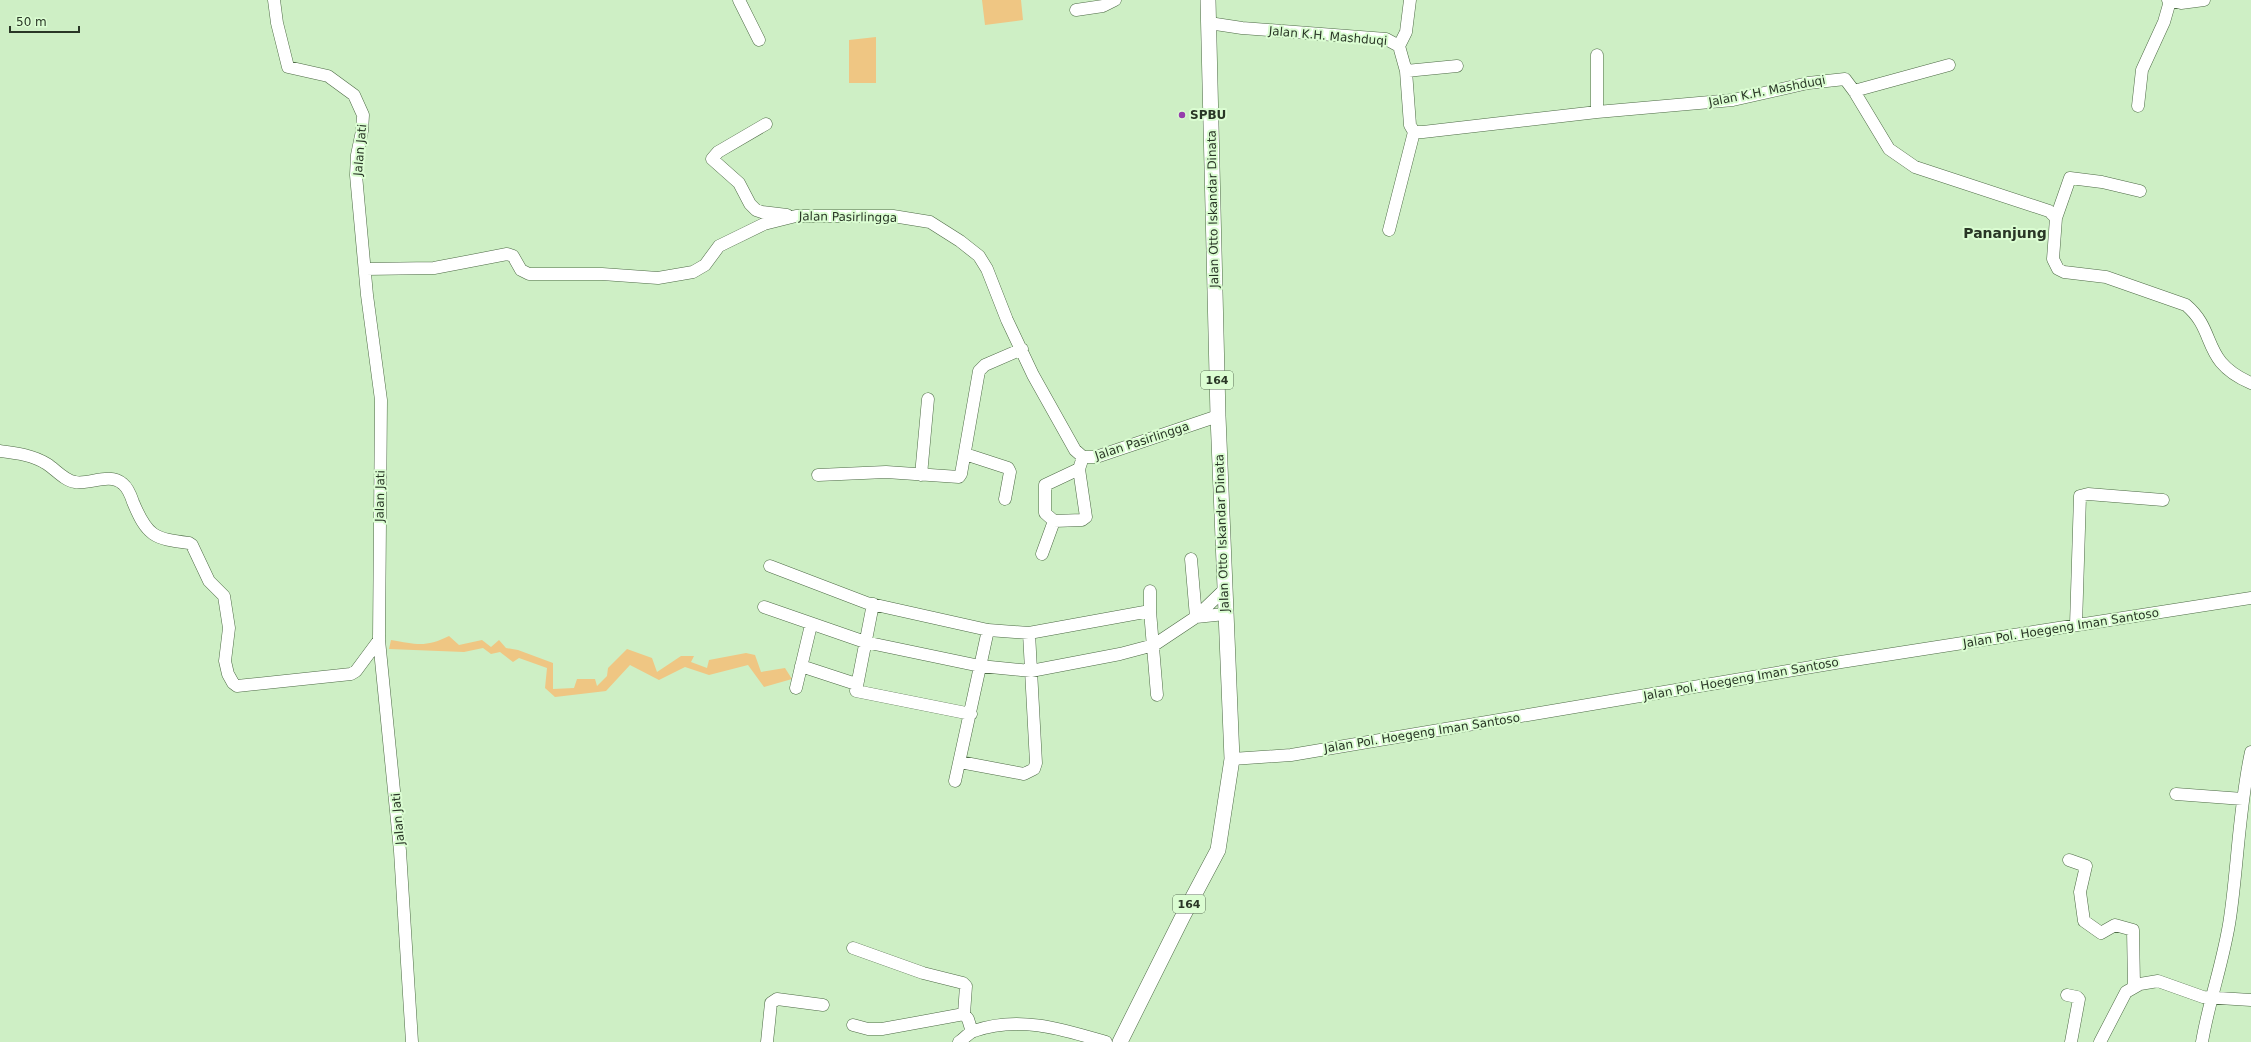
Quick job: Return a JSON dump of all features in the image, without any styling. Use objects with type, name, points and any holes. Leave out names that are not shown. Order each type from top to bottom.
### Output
[{"type":"main road","name":"Jalan Otto Iskandar Dinata","points":[[1120,1042],[1218,850],[1232,759],[1218,416],[1208,0]]},
{"type":"street","name":"Jalan Jati","points":[[274,0],[277,23],[288,67],[328,76],[354,96],[360,105],[363,115],[362,131],[357,154],[356,175],[365,269],[381,400],[380,644],[400,851],[412,1042]]},
{"type":"street","points":[[738,0],[759,40]]},
{"type":"street","points":[[1076,10],[1103,6],[1115,0]]},
{"type":"street","points":[[1399,46],[1406,32],[1410,0]]},
{"type":"street","points":[[2138,106],[2142,70],[2164,22],[2169,1],[2181,3],[2204,0]]},
{"type":"street","name":"Jalan K.H. Mashduqi","points":[[1208,24],[1386,39],[1399,46],[1406,71],[1410,125],[1414,132],[1485,126],[1597,112],[1733,100],[1831,79],[1845,79],[1854,91],[1889,149],[1895,155],[1915,167],[2049,211],[2056,218]]},
{"type":"street","points":[[1597,55],[1597,112]]},
{"type":"street","points":[[1406,71],[1456,66]]},
{"type":"street","points":[[1854,91],[1949,66]]},
{"type":"street","points":[[766,124],[718,152],[712,159],[739,183],[750,204],[756,210],[796,216]]},
{"type":"street","points":[[1389,230],[1414,132]]},
{"type":"street","points":[[2140,190],[2090,180],[2070,178],[2056,218],[2053,259],[2058,270],[2106,277],[2186,305],[2195,312],[2216,358],[2225,368],[2251,382]]},
{"type":"street","name":"Jalan Pasirlingga","points":[[365,269],[434,268],[507,254],[513,256],[521,270],[529,274],[602,274],[658,278],[693,272],[705,265],[719,246],[764,224],[796,216],[893,216],[930,222],[944,229],[979,256],[987,269],[1007,320],[1022,348],[1033,375],[1081,463],[1218,416]]},
{"type":"street","points":[[818,474],[886,472],[959,477],[965,454],[979,372],[985,365],[1022,348]]},
{"type":"street","points":[[921,475],[928,399]]},
{"type":"street","points":[[0,451],[24,454],[45,463],[76,483],[105,479],[119,482],[129,491],[140,518],[150,533],[167,540],[190,542],[209,581],[224,596],[229,628],[225,661],[228,674],[233,683],[237,686],[351,674],[356,671],[380,644]]},
{"type":"street","points":[[965,454],[1008,468],[1010,472],[1005,499]]},
{"type":"street","points":[[1081,463],[1086,516],[1082,520],[1054,521],[1045,513],[1045,485],[1081,463]]},
{"type":"street","points":[[2076,626],[2080,496],[2088,494],[2163,500]]},
{"type":"street","points":[[1042,554],[1054,521]]},
{"type":"street","points":[[1191,559],[1197,616]]},
{"type":"street","points":[[770,566],[873,604],[988,630],[1029,633],[1150,611]]},
{"type":"street","points":[[764,607],[811,625],[865,642],[980,666],[1031,671],[1120,654],[1154,645],[1197,616],[1224,590]]},
{"type":"street","points":[[1150,591],[1156,695]]},
{"type":"street","name":"Jalan Pol. Hoegeng Iman Santoso","points":[[1232,759],[1291,755],[1841,662],[2251,598]]},
{"type":"street","points":[[873,604],[856,684],[857,693],[971,714]]},
{"type":"street","points":[[1197,616],[1225,614]]},
{"type":"street","points":[[796,688],[811,625]]},
{"type":"street","points":[[955,781],[971,714],[988,630]]},
{"type":"street","points":[[960,762],[1024,774],[1034,769],[1036,762],[1029,633]]},
{"type":"street","points":[[801,666],[856,684]]},
{"type":"street","points":[[2202,1042],[2230,918],[2246,802],[2251,752]]},
{"type":"street","points":[[2176,794],[2246,802]]},
{"type":"street","points":[[2069,860],[2086,866],[2080,889],[2084,921],[2098,933],[2103,933],[2115,925],[2130,928],[2134,932],[2134,985]]},
{"type":"street","points":[[853,948],[923,973],[963,983],[966,986],[967,991],[964,1014],[968,1020],[972,1032]]},
{"type":"street","points":[[2100,1042],[2121,999],[2134,985],[2158,981],[2195,995],[2212,998],[2251,1000]]},
{"type":"street","points":[[2067,995],[2078,996],[2079,999],[2071,1042]]},
{"type":"street","points":[[767,1042],[771,1003],[777,999],[824,1006]]},
{"type":"street","points":[[853,1025],[868,1029],[882,1029],[964,1014]]},
{"type":"street","points":[[959,1042],[972,1032],[1001,1024],[1015,1022],[1043,1026],[1106,1042]]},
{"type":"shaded area","points":[[982,0],[1021,0],[1023,20],[985,25]]},
{"type":"shaded area","points":[[876,37],[876,83],[849,83],[849,40]]},
{"type":"shaded area","points":[[449,636],[459,645],[482,640],[491,647],[499,640],[506,648],[518,650],[553,663],[553,689],[574,688],[577,679],[595,679],[597,686],[607,676],[608,668],[627,649],[652,658],[657,672],[681,656],[694,656],[691,662],[707,668],[709,660],[746,653],[755,655],[761,672],[785,668],[792,679],[764,687],[748,665],[709,675],[685,667],[659,680],[630,665],[606,691],[555,697],[545,688],[547,668],[519,658],[513,662],[500,652],[491,654],[483,648],[464,652],[389,649],[391,640],[414,644],[427,644]]},
{"type":"place","name":"SPBU","points":[[1182,115]]},
{"type":"district","name":"Pananjung","points":[[2005,233]]}]
